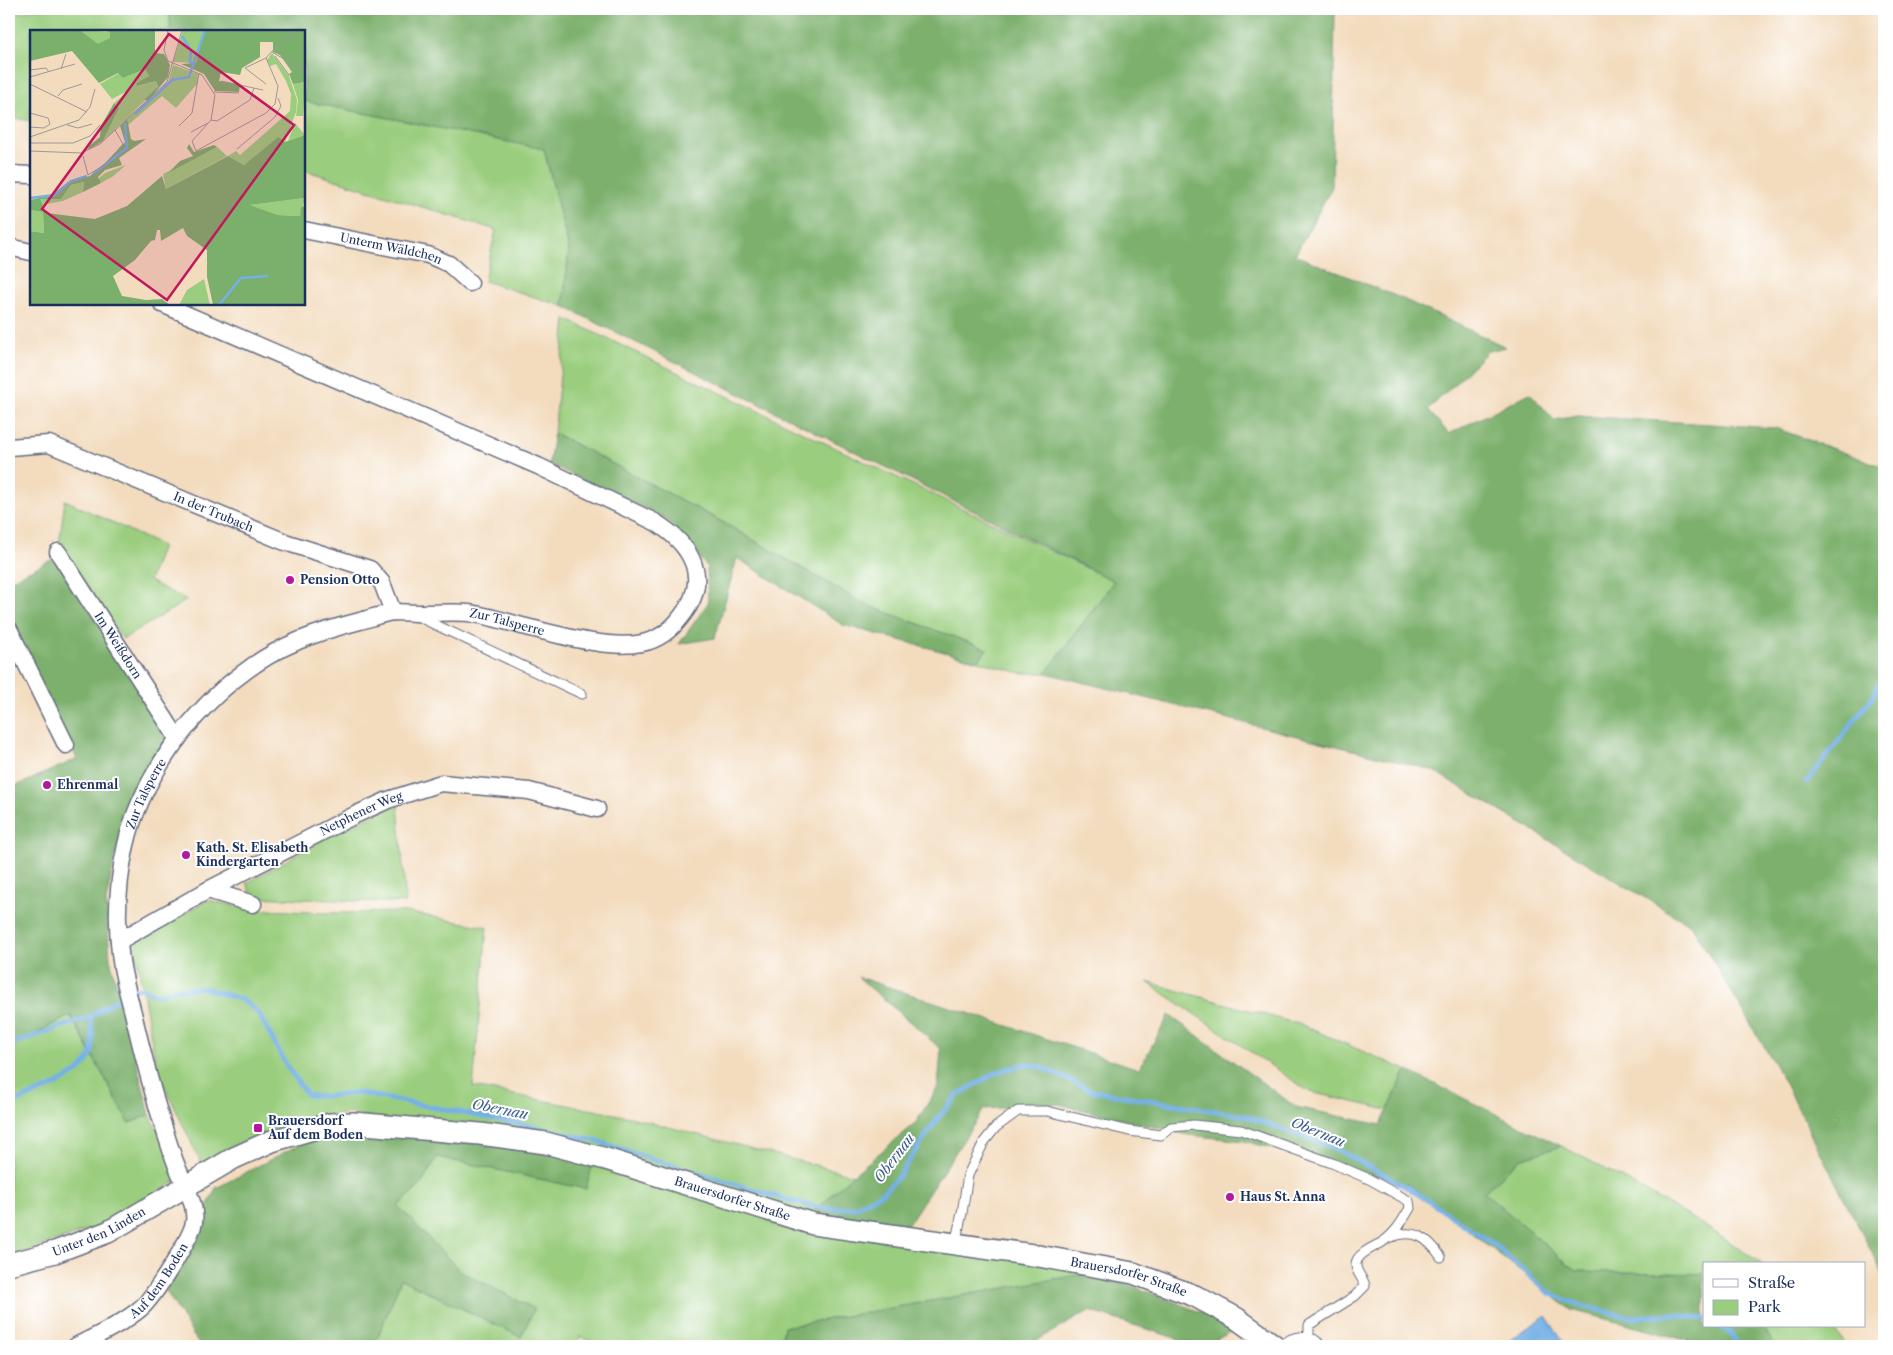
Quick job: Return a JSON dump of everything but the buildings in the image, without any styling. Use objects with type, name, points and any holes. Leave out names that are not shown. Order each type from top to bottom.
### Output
[{"type":"street","points":[[9,174],[30,175]]},
{"type":"street","name":"Unterm Wäldchen","points":[[305,230],[428,256],[448,264],[470,283]]},
{"type":"street","points":[[9,247],[30,252]]},
{"type":"street","name":"Zur Talsperre","points":[[164,305],[538,466],[655,522],[680,540],[687,549],[697,574],[694,599],[685,612],[674,626],[657,638],[643,643],[621,645],[580,640],[471,613],[402,613],[327,630],[283,646],[243,672],[199,713],[178,739],[155,774],[136,811],[126,843],[118,912],[119,941],[124,980],[145,1066],[185,1187]]},
{"type":"street","name":"In der Trubach","points":[[9,447],[49,444],[285,542],[370,569],[382,582],[402,613]]},
{"type":"street","name":"Im Weißdorn","points":[[58,552],[178,739]]},
{"type":"street","points":[[9,630],[66,745]]},
{"type":"street","name":"Netphener Weg","points":[[119,941],[208,890],[388,800],[441,783],[529,791],[598,809]]},
{"type":"street","points":[[208,890],[253,904]]},
{"type":"street","name":"Brauersdorfer Straße","points":[[185,1187],[234,1158],[272,1141],[330,1124],[353,1123],[480,1134],[546,1144],[606,1159],[813,1224],[1033,1255],[1133,1274],[1195,1296],[1236,1318],[1275,1346]]},
{"type":"street","name":"Unter den Linden","points":[[9,1264],[56,1252],[108,1232],[185,1187]]},
{"type":"street","name":"Auf dem Boden","points":[[76,1346],[97,1336],[142,1307],[180,1253],[188,1240],[194,1220],[192,1203],[185,1187]]},
{"type":"lane","points":[[402,613],[582,694]]},
{"type":"lane","points":[[955,1244],[968,1175],[984,1142],[996,1127],[1018,1111],[1047,1111],[1129,1130],[1162,1135],[1171,1127],[1194,1125],[1240,1130],[1269,1139],[1369,1179],[1408,1201],[1410,1208],[1397,1230],[1389,1238],[1362,1255],[1355,1264],[1365,1283],[1363,1289],[1309,1325],[1309,1337]]},
{"type":"lane","points":[[1389,1238],[1405,1233],[1417,1235],[1433,1245],[1441,1257]]},
{"type":"lane","points":[[1280,1346],[1291,1339],[1303,1336],[1316,1340],[1321,1346]]},
{"type":"green space","points":[[36,9],[169,9],[171,30],[30,30],[30,121],[9,117],[9,15]]},
{"type":"green space","points":[[169,9],[1335,9],[1332,187],[1295,255],[1403,299],[1506,347],[1488,351],[1428,410],[1449,434],[1530,393],[1554,420],[1578,416],[1775,428],[1884,467],[1884,1276],[1778,1070],[1692,926],[1432,770],[1046,673],[1114,581],[563,306],[569,249],[544,149],[305,101],[305,30],[171,30]]},
{"type":"green space","points":[[305,101],[544,149],[569,250],[563,306],[484,281],[496,230],[305,170]]},
{"type":"green space","points":[[566,319],[1114,581],[1046,673],[1021,673],[978,661],[987,649],[864,604],[717,519],[554,433]]},
{"type":"green space","points":[[554,433],[717,519],[864,604],[987,649],[978,661],[843,625],[737,558],[715,638],[679,644],[708,603],[707,567],[690,544],[663,517],[549,464]]},
{"type":"green space","points":[[65,500],[162,546],[149,581],[187,600],[123,639],[59,545]]},
{"type":"green space","points":[[55,558],[171,735],[145,769],[117,847],[106,901],[110,959],[150,1115],[129,1123],[71,1015],[9,1048],[9,789],[77,759],[9,620],[9,581]]},
{"type":"green space","points":[[398,803],[406,903],[252,897],[247,883],[329,836]]},
{"type":"green space","points":[[208,900],[250,909],[329,913],[405,912],[487,927],[473,1087],[630,1117],[853,1175],[811,1214],[351,1113],[304,1119],[201,1163],[157,1070],[134,942]]},
{"type":"green space","points":[[858,977],[1139,1069],[1169,1015],[1296,1107],[1381,1125],[1406,1070],[1561,1146],[1520,1159],[1484,1192],[1576,1271],[1703,1274],[1703,1328],[1762,1328],[1776,1346],[1709,1346],[1571,1310],[1410,1185],[1245,1141],[1188,1135],[1058,1104],[984,1109],[905,1229],[811,1214],[853,1175],[915,1124],[938,1087],[941,1049]]},
{"type":"green space","points":[[1147,982],[1302,1025],[1406,1070],[1388,1110],[1310,1092]]},
{"type":"green space","points":[[70,1015],[129,1123],[150,1115],[181,1178],[103,1225],[9,1257],[9,1048]]},
{"type":"green space","points":[[352,1134],[447,1140],[547,1151],[592,1163],[586,1189],[437,1157],[420,1186],[398,1206],[460,1271],[534,1309],[521,1337],[401,1279],[375,1344],[378,1346],[200,1346],[166,1291],[216,1188],[306,1141]]},
{"type":"green space","points":[[1561,1146],[1663,1201],[1759,1262],[1703,1262],[1703,1274],[1576,1271],[1484,1192],[1520,1159]]},
{"type":"green space","points":[[437,1157],[586,1189],[592,1163],[811,1230],[1095,1272],[784,1327],[780,1346],[601,1346],[580,1336],[577,1346],[378,1346],[375,1344],[401,1279],[521,1337],[534,1309],[460,1271],[398,1206],[420,1186]]},
{"type":"green space","points":[[1095,1272],[1240,1327],[1205,1346],[1201,1346],[1089,1311],[1027,1346],[780,1346],[784,1327]]},
{"type":"green space","points":[[1762,1328],[1834,1328],[1847,1346],[1776,1346]]},
{"type":"water","points":[[1546,1316],[1566,1346],[1499,1346]]},
{"type":"waterway","points":[[1807,782],[1874,695],[1878,684]]},
{"type":"waterway","name":"Obernau","points":[[9,1045],[90,1017],[124,994],[140,988],[158,995],[175,989],[204,988],[243,1000],[259,1014],[284,1061],[306,1094],[329,1096],[358,1093],[526,1125],[600,1142],[795,1202],[828,1209],[856,1207],[882,1193],[898,1177],[938,1118],[959,1094],[997,1072],[1026,1064],[1041,1067],[1093,1091],[1246,1116],[1338,1150],[1412,1190],[1496,1246],[1549,1293],[1582,1306],[1634,1318],[1670,1314],[1703,1319]]},
{"type":"waterway","points":[[9,1104],[64,1081],[83,1067],[89,1059],[92,1049],[93,1038],[90,1017]]},
{"type":"waterway","name":"Obernau","points":[[1724,1328],[1728,1330],[1739,1346]]},
{"type":"place","name":"Pension Otto","points":[[290,580]]},
{"type":"place","name":"Ehrenmal","points":[[47,785]]},
{"type":"place","name":"Kath. St. Elisabeth Kindergarten","points":[[186,855]]},
{"type":"place","name":"Brauersdorf Auf dem Boden","points":[[258,1128]]},
{"type":"place","name":"Haus St. Anna","points":[[1230,1197]]}]
